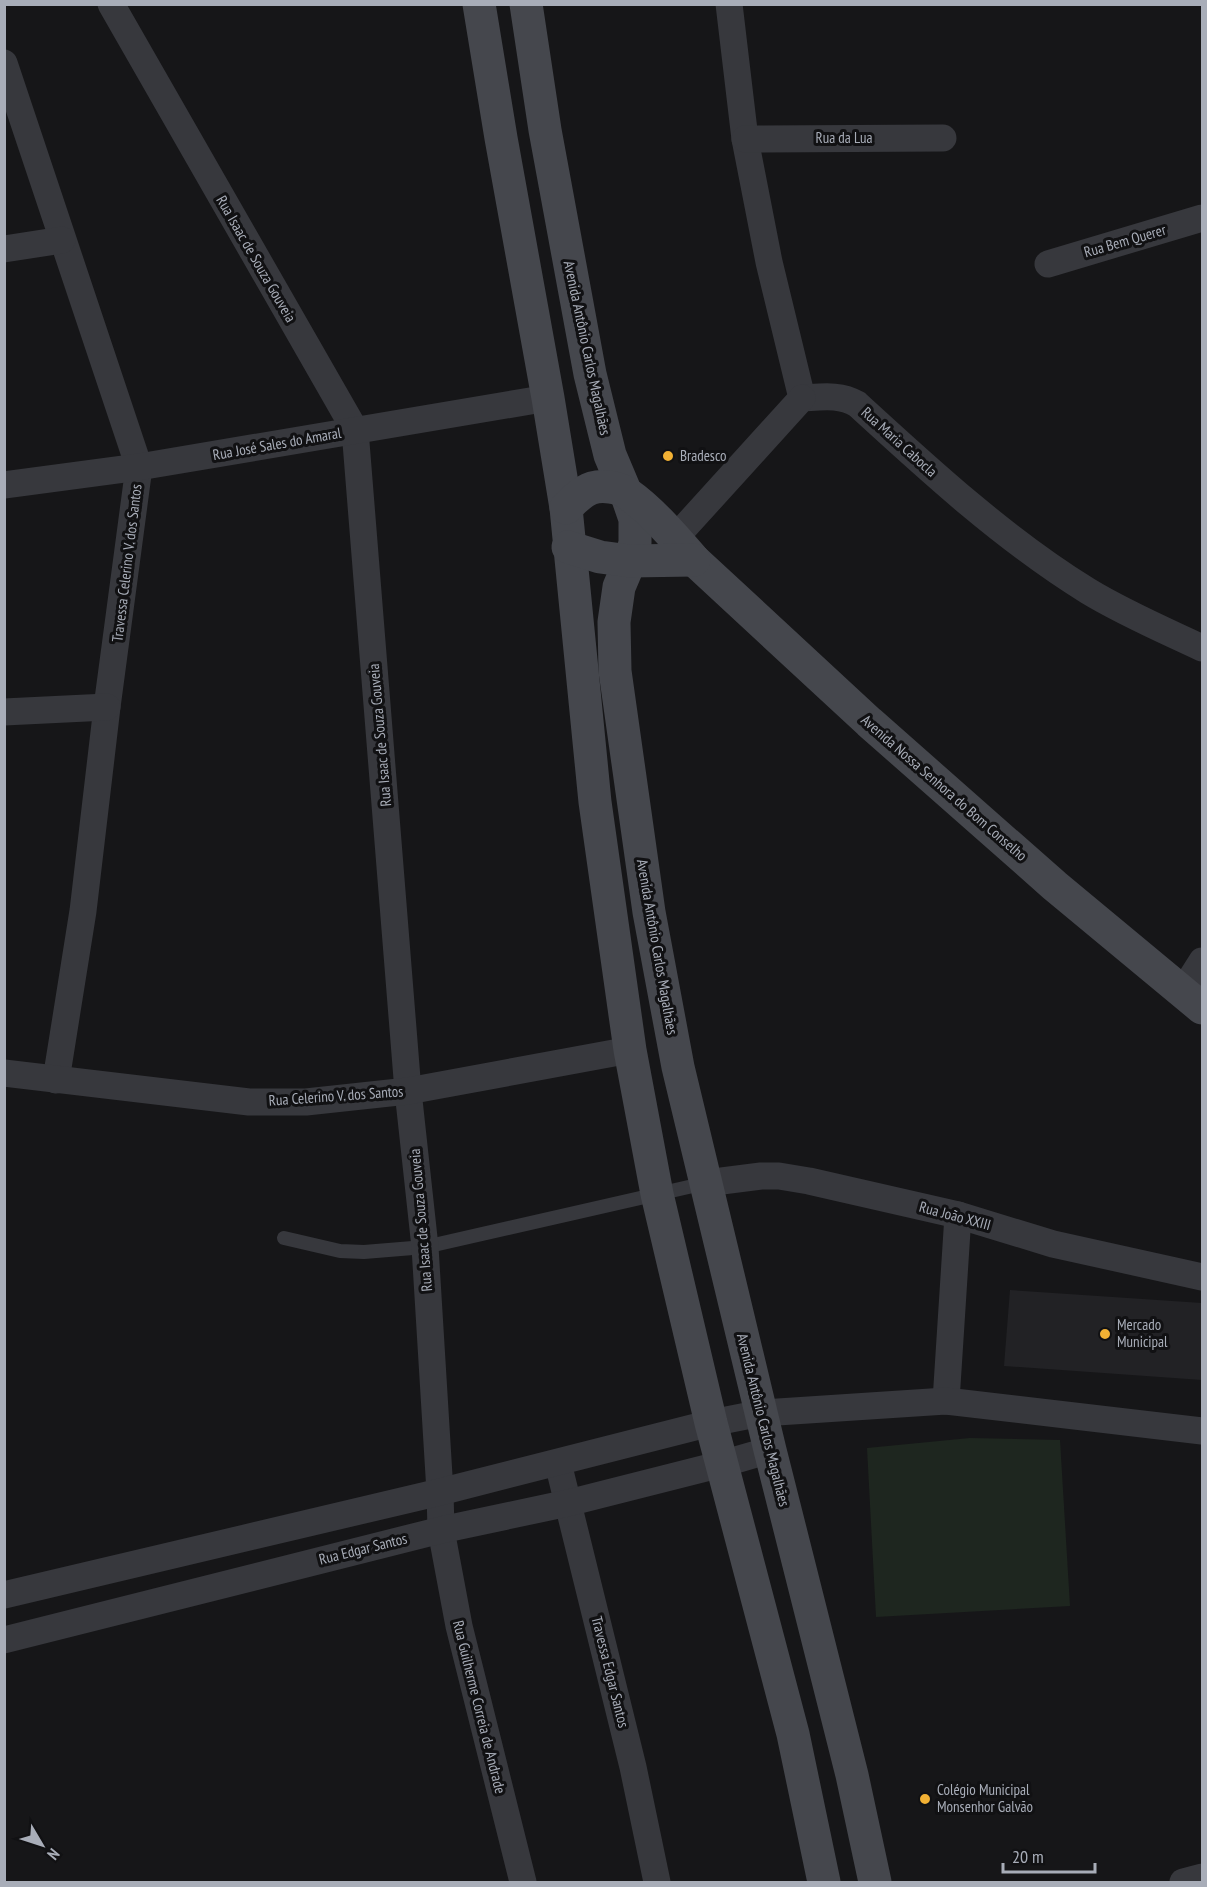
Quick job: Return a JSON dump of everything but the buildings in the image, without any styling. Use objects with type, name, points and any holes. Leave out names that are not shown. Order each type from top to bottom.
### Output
[{"type":"main road","points":[[479,4],[566,508],[594,802],[630,1050],[657,1194],[711,1423],[793,1734],[824,1882]]},
{"type":"main road","name":"Avenida Antônio Carlos Magalhães","points":[[526,4],[545,130],[590,374],[610,455],[627,493],[635,519],[635,543],[619,587],[614,622],[615,671],[649,912],[678,1067],[770,1450],[852,1774],[875,1882]]},
{"type":"main road","points":[[566,508],[582,493],[593,488],[610,487],[627,493]]},
{"type":"main road","name":"Avenida Nossa Senhora do Bom Conselho","points":[[627,493],[679,553],[1054,886],[1192,1000]]},
{"type":"main road","points":[[568,547],[600,557],[630,561],[679,553]]},
{"type":"street","name":"Rua Isaac de Souza Gouveia","points":[[111,4],[355,430],[408,1091],[425,1247],[441,1530]]},
{"type":"street","points":[[679,553],[802,398],[769,262],[745,139],[729,4]]},
{"type":"street","name":"Travessa Celerino V. dos Santos","points":[[4,63],[139,468],[83,911],[56,1080]]},
{"type":"street","name":"Rua da Lua","points":[[745,139],[943,138]]},
{"type":"street","name":"Rua Bem Querer","points":[[1048,264],[1203,218]]},
{"type":"street","points":[[4,249],[62,240]]},
{"type":"street","name":"Rua Maria Cabocla","points":[[802,398],[834,396],[848,399],[992,524],[1050,566],[1089,592],[1130,615],[1203,648]]},
{"type":"street","name":"Rua José Sales do Amaral","points":[[4,485],[139,468],[548,398]]},
{"type":"street","points":[[4,712],[107,707]]},
{"type":"street","points":[[1192,1000],[1203,961]]},
{"type":"street","name":"Rua Celerino V. dos Santos","points":[[4,1073],[249,1102],[306,1102],[408,1091],[630,1050]]},
{"type":"street","name":"Rua João XXIII","points":[[706,1183],[761,1176],[779,1176],[808,1181],[958,1215],[1053,1244],[1203,1277]]},
{"type":"street","points":[[946,1401],[958,1215]]},
{"type":"street","points":[[4,1595],[440,1492],[711,1423],[762,1413],[946,1401],[1203,1431]]},
{"type":"street","name":"Rua Edgar Santos","points":[[4,1640],[441,1530],[568,1503],[770,1450]]},
{"type":"street","name":"Travessa Edgar Santos","points":[[558,1463],[633,1767],[657,1882]]},
{"type":"street","name":"Rua Guilherme Correia de Andrade","points":[[441,1530],[459,1626],[523,1882]]},
{"type":"street","points":[[1183,1882],[1203,1877]]},
{"type":"lane","points":[[284,1238],[340,1251],[364,1252],[425,1247],[706,1183]]},
{"type":"shaded area","name":"Mercado Municipal","points":[[1010,1290],[1202,1303],[1202,1380],[1004,1366]]},
{"type":"shaded area","points":[[970,1438],[1060,1440],[1070,1606],[876,1617],[867,1448]]},
{"type":"place","name":"Bradesco","points":[[668,456]]},
{"type":"place","name":"Mercado Municipal","points":[[1105,1334]]},
{"type":"place","name":"Colégio Municipal Monsenhor Galvão","points":[[925,1799]]}]
